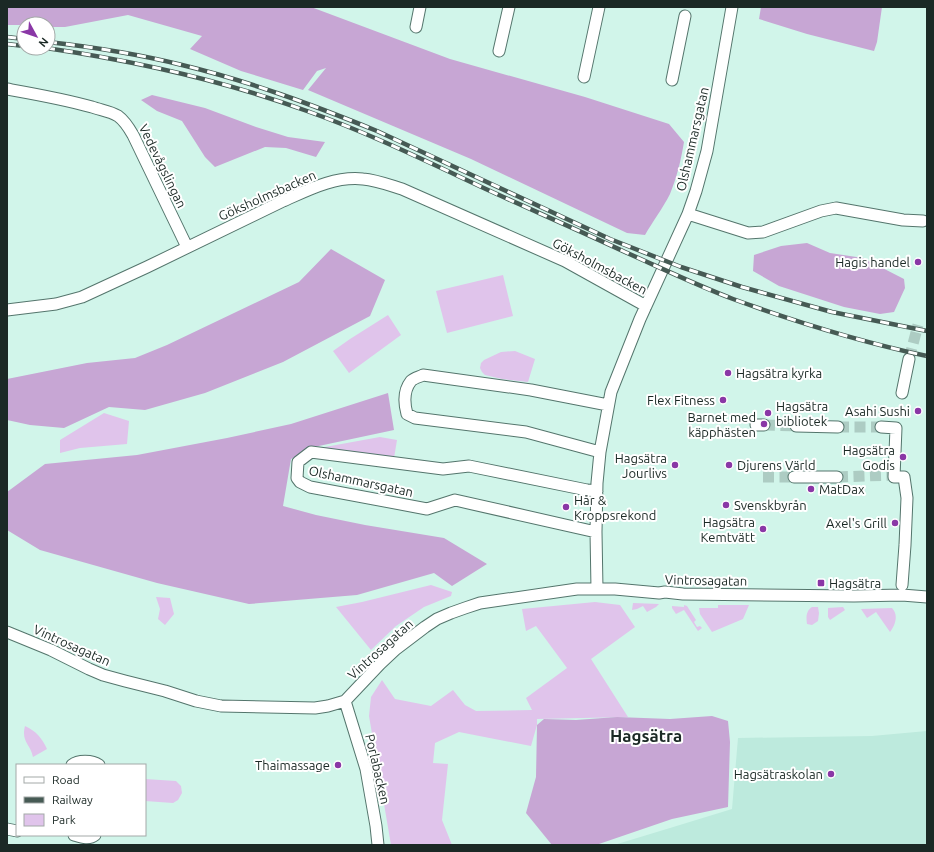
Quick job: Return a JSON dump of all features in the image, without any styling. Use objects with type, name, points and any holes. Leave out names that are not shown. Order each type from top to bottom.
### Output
[{"type":"street","points":[[416,27],[420,7]]},
{"type":"street","points":[[499,51],[509,7]]},
{"type":"street","points":[[584,77],[599,7]]},
{"type":"street","name":"Olshammarsgatan","points":[[596,589],[597,491],[600,452],[611,392],[646,306],[688,214],[696,191],[707,151],[732,7]]},
{"type":"street","points":[[672,80],[685,16]]},
{"type":"street","name":"Vedevågslingan","points":[[7,89],[72,102],[109,112],[122,120],[133,135],[187,247]]},
{"type":"street","name":"Göksholmsbacken","points":[[7,310],[56,304],[82,297],[283,201],[317,186],[347,179],[363,179],[384,183],[402,189],[558,258],[646,306]]},
{"type":"street","points":[[688,214],[748,233],[763,232],[821,211],[836,208],[903,220],[923,221]]},
{"type":"street","points":[[902,393],[909,359]]},
{"type":"street","points":[[600,452],[526,432],[415,418],[407,414],[405,406],[405,392],[412,380],[423,375],[531,390],[608,405]]},
{"type":"street","points":[[796,426],[838,427]]},
{"type":"street","points":[[881,427],[896,428],[894,477],[904,477]]},
{"type":"street","name":"Olshammarsgatan","points":[[596,532],[455,500],[427,509],[310,487],[300,482],[297,478],[298,462],[311,452],[443,469],[469,466],[597,491]]},
{"type":"street","points":[[794,477],[837,476]]},
{"type":"street","points":[[904,477],[912,487]]},
{"type":"street","points":[[902,585],[907,498],[904,477]]},
{"type":"street","name":"Vintrosagatan","points":[[7,632],[51,650],[103,675],[196,700],[221,706],[316,708],[345,701],[380,664],[413,635],[437,619],[480,603],[577,589],[615,589],[683,594],[854,596],[902,595],[927,597]]},
{"type":"street","name":"Porlabacken","points":[[345,701],[366,769],[378,845]]},
{"type":"street","points":[[73,764],[79,761],[96,762],[98,764]]},
{"type":"street","points":[[79,836],[89,838],[94,836]]},
{"type":"shaded area","points":[[7,7],[311,7],[450,59],[585,97],[669,124],[684,142],[675,181],[670,194],[645,235],[627,233],[471,159],[308,90],[326,68],[317,71],[303,90],[241,71],[190,49],[202,36],[128,15],[65,27],[56,27],[56,16],[16,16],[16,25],[7,25]]},
{"type":"shaded area","points":[[761,7],[882,7],[877,42],[874,51],[807,34],[759,19]]},
{"type":"shaded area","points":[[152,95],[205,108],[288,137],[325,142],[316,157],[286,148],[265,147],[215,167],[205,157],[182,121],[157,111],[141,100]]},
{"type":"shaded area","points":[[807,243],[830,253],[863,258],[904,279],[905,288],[894,312],[880,314],[844,307],[779,286],[753,271],[754,255],[781,246]]},
{"type":"shaded area","points":[[331,249],[385,280],[370,316],[283,362],[205,393],[145,410],[109,407],[64,428],[30,425],[7,420],[7,379],[87,363],[135,358],[167,345],[299,282]]},
{"type":"shaded area","points":[[388,393],[394,430],[314,447],[291,459],[283,506],[316,515],[365,525],[444,538],[487,564],[452,586],[434,573],[357,595],[249,604],[157,583],[40,550],[7,530],[7,492],[45,464],[137,455],[227,438],[291,424]]},
{"type":"shaded area","points":[[712,716],[728,721],[730,742],[728,807],[672,819],[596,845],[552,845],[526,813],[536,777],[537,725],[544,719],[576,720],[617,717],[670,719]]},
{"type":"shaded area","name":"Hagsätraskolan","points":[[927,731],[927,845],[614,845],[732,809],[738,738],[872,736]]},
{"type":"green space","points":[[503,275],[513,316],[447,333],[436,291]]},
{"type":"green space","points":[[388,315],[401,335],[349,373],[333,351]]},
{"type":"green space","points":[[515,351],[535,359],[528,382],[502,379],[485,375],[482,372],[480,368],[481,363],[484,360],[501,352]]},
{"type":"green space","points":[[104,413],[129,421],[127,444],[80,448],[60,453],[60,440]]},
{"type":"green space","points":[[380,437],[397,440],[394,458],[324,448],[325,447]]},
{"type":"green space","points":[[431,585],[452,592],[451,596],[424,607],[396,626],[371,650],[336,607],[362,602]]},
{"type":"green space","points":[[156,597],[170,598],[174,614],[165,625],[158,619],[160,609]]},
{"type":"green space","points":[[595,602],[620,605],[635,627],[591,659],[628,717],[537,719],[537,725],[531,746],[459,732],[435,743],[433,763],[448,764],[442,820],[452,845],[391,845],[369,716],[371,697],[382,680],[395,699],[431,706],[453,690],[465,705],[476,711],[532,710],[526,698],[567,668],[536,626],[526,631],[522,609]]},
{"type":"green space","points":[[633,603],[659,604],[647,612],[643,606],[632,610]]},
{"type":"green space","points":[[684,605],[687,606],[696,620],[694,622],[697,627],[700,626],[702,628],[698,631],[684,610],[676,614],[672,608],[672,606],[684,607]]},
{"type":"green space","points":[[718,605],[749,605],[743,619],[712,632],[700,614],[699,608],[718,608]]},
{"type":"green space","points":[[812,607],[818,607],[819,613],[818,621],[812,625],[807,624],[807,614]]},
{"type":"green space","points":[[843,607],[845,610],[830,620],[828,617],[828,608]]},
{"type":"green space","points":[[892,608],[896,620],[890,632],[876,612],[867,618],[861,609]]},
{"type":"green space","points":[[25,726],[38,735],[47,749],[33,757],[24,736]]},
{"type":"green space","points":[[146,779],[176,781],[181,786],[182,793],[178,800],[173,803],[146,801]]},
{"type":"tunnel","points":[[909,359],[918,325]]},
{"type":"tunnel","points":[[764,425],[796,426]]},
{"type":"tunnel","points":[[838,427],[881,427]]},
{"type":"tunnel","points":[[837,477],[894,475]]},
{"type":"tunnel","points":[[763,477],[794,477]]},
{"type":"railway","points":[[7,37],[16,38]]},
{"type":"railway","points":[[56,43],[149,57],[232,78],[305,103],[377,131],[610,239],[681,267],[742,287],[832,312],[927,331]]},
{"type":"railway","points":[[7,44],[16,45]]},
{"type":"railway","points":[[56,50],[145,65],[211,81],[307,111],[398,148],[505,198],[719,294],[829,331],[927,356]]},
{"type":"place","name":"Hagis handel","points":[[918,262]]},
{"type":"place","name":"Hagsätra kyrka","points":[[728,373]]},
{"type":"place","name":"Flex Fitness","points":[[723,400]]},
{"type":"place","name":"Asahi Sushi","points":[[918,411]]},
{"type":"place","name":"Hagsätra bibliotek","points":[[768,413]]},
{"type":"place","name":"Barnet med käpphästen","points":[[764,424]]},
{"type":"place","name":"Hagsätra Godis","points":[[903,457]]},
{"type":"place","name":"Hagsätra Jourlivs","points":[[675,465]]},
{"type":"place","name":"Djurens Värld","points":[[729,465]]},
{"type":"place","name":"MatDax","points":[[811,489]]},
{"type":"place","name":"Svenskbyrån","points":[[726,505]]},
{"type":"place","name":"Hår & Kroppsrekond","points":[[566,507]]},
{"type":"place","name":"Axel's Grill","points":[[895,523]]},
{"type":"place","name":"Hagsätra Kemtvätt","points":[[763,529]]},
{"type":"place","name":"Hagsätra","points":[[821,583]]},
{"type":"place","name":"Thaimassage","points":[[338,765]]},
{"type":"place","name":"Hagsätraskolan","points":[[831,774]]},
{"type":"district","name":"Hagsätra","points":[[646,735]]}]
